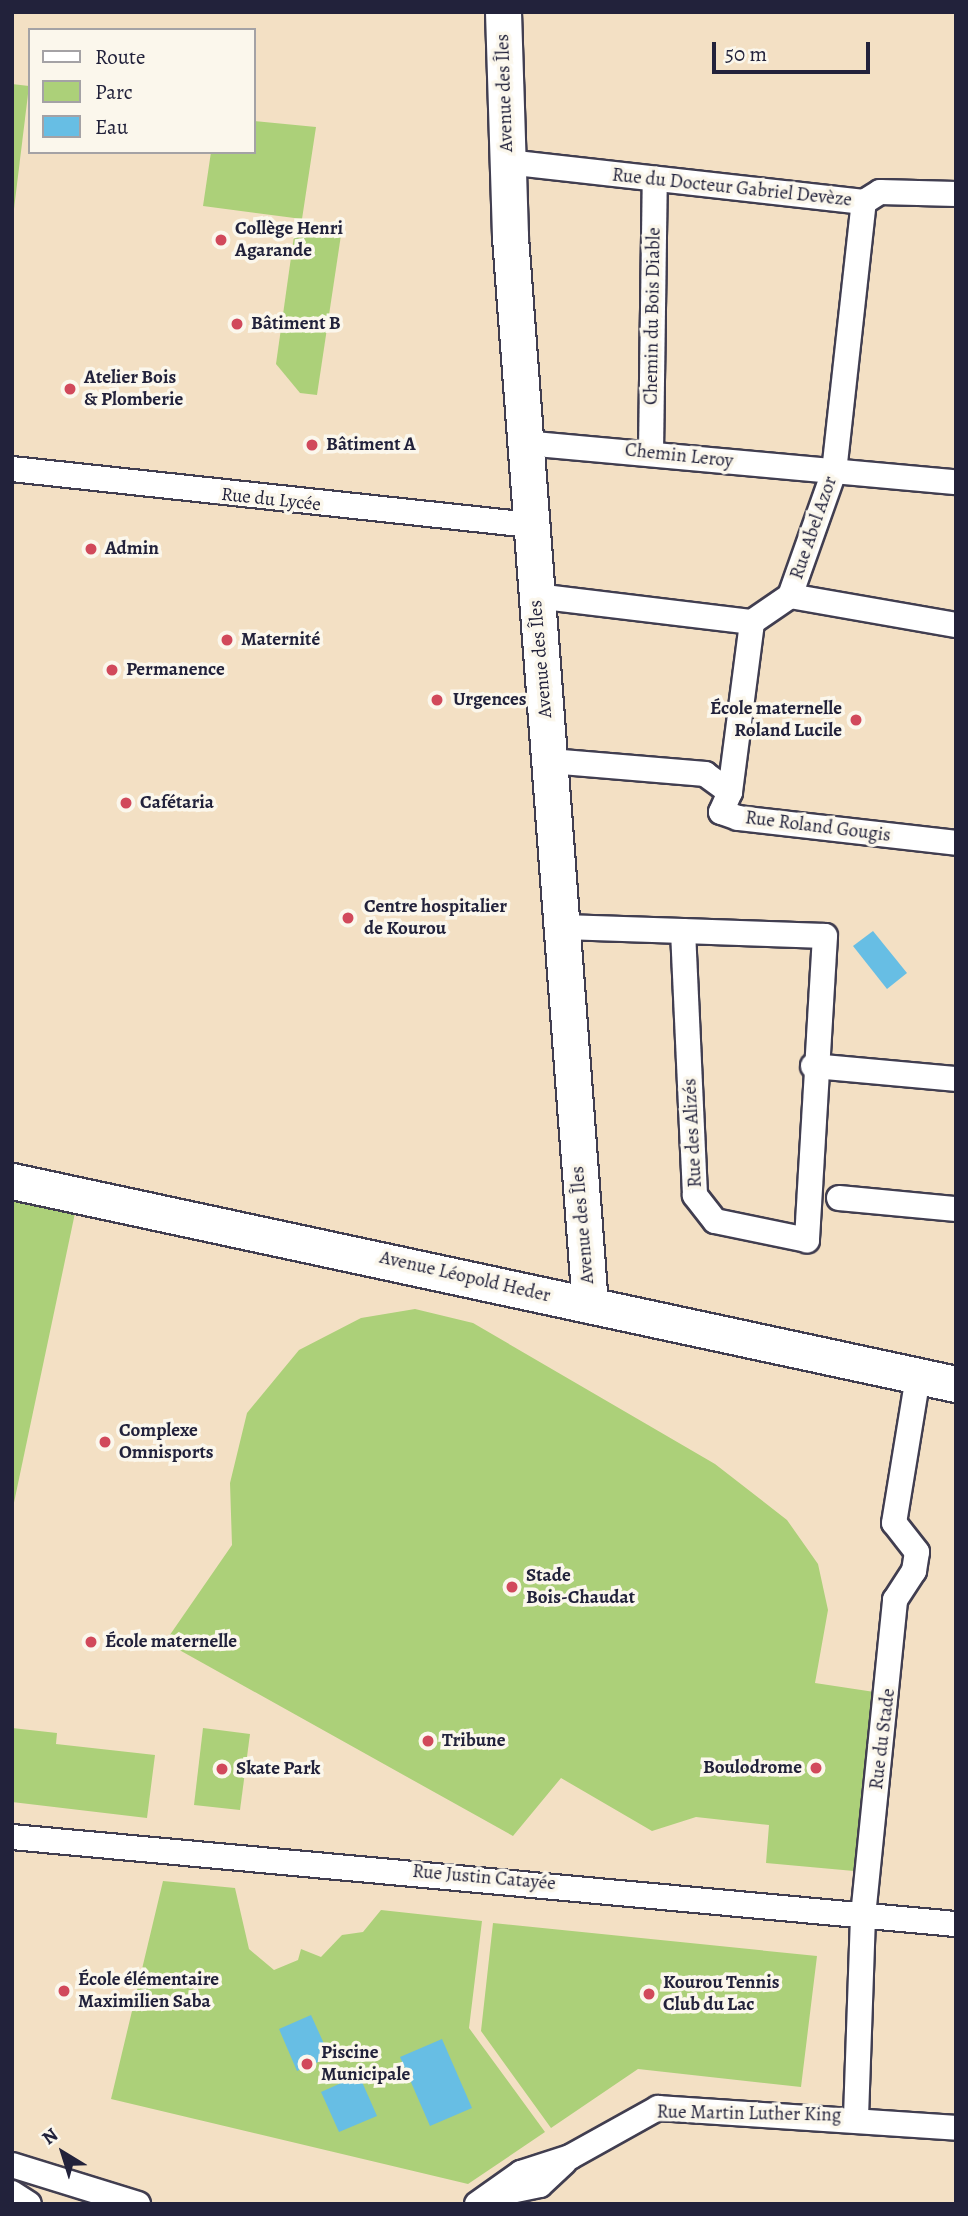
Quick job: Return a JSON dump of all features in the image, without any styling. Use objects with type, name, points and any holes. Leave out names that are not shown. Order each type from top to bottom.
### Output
[{"type":"main road","name":"Avenue des Îles","points":[[503,12],[506,162],[524,443],[590,1306]]},
{"type":"main road","name":"Avenue Léopold Heder","points":[[12,1181],[956,1384]]},
{"type":"street","name":"Rue du Docteur Gabriel Devèze","points":[[506,162],[655,181],[864,202],[880,191],[956,194]]},
{"type":"street","name":"Chemin du Bois Diable","points":[[651,452],[655,181]]},
{"type":"street","name":"Rue Abel Azor","points":[[752,622],[790,596],[834,472],[864,202]]},
{"type":"street","name":"Chemin Leroy","points":[[524,443],[651,452],[956,482]]},
{"type":"street","name":"Rue du Lycée","points":[[12,469],[530,525]]},
{"type":"street","points":[[536,596],[752,622],[730,792]]},
{"type":"street","points":[[790,596],[956,625]]},
{"type":"street","name":"Rue Roland Gougis","points":[[550,761],[705,774],[730,792],[721,812],[738,818],[956,844]]},
{"type":"street","points":[[563,927],[825,936],[823,1049],[813,1066],[956,1079]]},
{"type":"street","name":"Rue des Alizés","points":[[683,931],[695,1195],[704,1213],[807,1240],[813,1066]]},
{"type":"street","points":[[839,1198],[956,1209]]},
{"type":"street","name":"Rue du Stade","points":[[856,2117],[863,1916],[895,1600],[914,1571],[917,1552],[894,1523],[918,1376]]},
{"type":"street","name":"Rue Justin Catayée","points":[[12,1837],[956,1924]]},
{"type":"street","name":"Rue Martin Luther King","points":[[484,2199],[540,2185],[570,2157],[658,2108],[856,2117],[956,2128]]},
{"type":"street","points":[[12,2165],[138,2204]]},
{"type":"street","points":[[12,2193],[29,2204]]},
{"type":"green space","points":[[12,84],[28,86],[28,94],[12,216]]},
{"type":"green space","points":[[256,121],[316,127],[302,219],[203,206],[211,154],[256,154]]},
{"type":"green space","points":[[295,229],[341,235],[317,395],[300,393],[276,364]]},
{"type":"green space","points":[[12,1181],[79,1194],[12,1512]]},
{"type":"green space","name":"Stade Bois-Chaudat","points":[[415,1309],[473,1323],[715,1464],[787,1520],[818,1564],[828,1610],[815,1683],[881,1693],[854,1871],[766,1863],[769,1825],[696,1817],[652,1831],[561,1778],[513,1836],[165,1642],[232,1545],[230,1483],[247,1413],[299,1350],[361,1318]]},
{"type":"green space","points":[[12,1728],[57,1733],[56,1744],[155,1755],[147,1818],[12,1802]]},
{"type":"green space","name":"Skate Park","points":[[203,1728],[250,1734],[240,1810],[194,1805]]},
{"type":"green space","name":"Piscine Municipale","points":[[163,1881],[235,1888],[249,1949],[274,1970],[298,1960],[301,1949],[321,1957],[342,1935],[363,1932],[381,1910],[482,1921],[469,2028],[545,2132],[468,2184],[111,2099]]},
{"type":"green space","name":"Kourou Tennis Club du Lac","points":[[493,1923],[817,1956],[801,2087],[638,2069],[551,2128],[481,2031]]},
{"type":"water","points":[[873,931],[907,973],[887,989],[853,946]]},
{"type":"water","points":[[311,2015],[330,2057],[297,2071],[279,2029]]},
{"type":"water","points":[[442,2039],[472,2108],[430,2126],[400,2057]]},
{"type":"water","points":[[359,2075],[377,2116],[339,2132],[321,2092]]},
{"type":"place","name":"Collège Henri Agarande","points":[[221,240]]},
{"type":"place","name":"Bâtiment B","points":[[237,324]]},
{"type":"place","name":"Atelier Bois & Plomberie","points":[[70,389]]},
{"type":"place","name":"Bâtiment A","points":[[312,445]]},
{"type":"place","name":"Admin","points":[[91,549]]},
{"type":"place","name":"Maternité","points":[[227,640]]},
{"type":"place","name":"Permanence","points":[[112,670]]},
{"type":"place","name":"Urgences","points":[[437,700]]},
{"type":"place","name":"École maternelle Roland Lucile","points":[[856,720]]},
{"type":"place","name":"Cafétaria","points":[[126,803]]},
{"type":"place","name":"Centre hospitalier de Kourou","points":[[348,918]]},
{"type":"place","name":"Complexe Omnisports","points":[[105,1442]]},
{"type":"place","name":"Stade Bois-Chaudat","points":[[512,1587]]},
{"type":"place","name":"École maternelle","points":[[91,1642]]},
{"type":"place","name":"Tribune","points":[[428,1741]]},
{"type":"place","name":"Boulodrome","points":[[816,1768]]},
{"type":"place","name":"Skate Park","points":[[222,1769]]},
{"type":"place","name":"École élémentaire Maximilien Saba","points":[[64,1991]]},
{"type":"place","name":"Kourou Tennis Club du Lac","points":[[649,1994]]},
{"type":"place","name":"Piscine Municipale","points":[[307,2064]]}]
